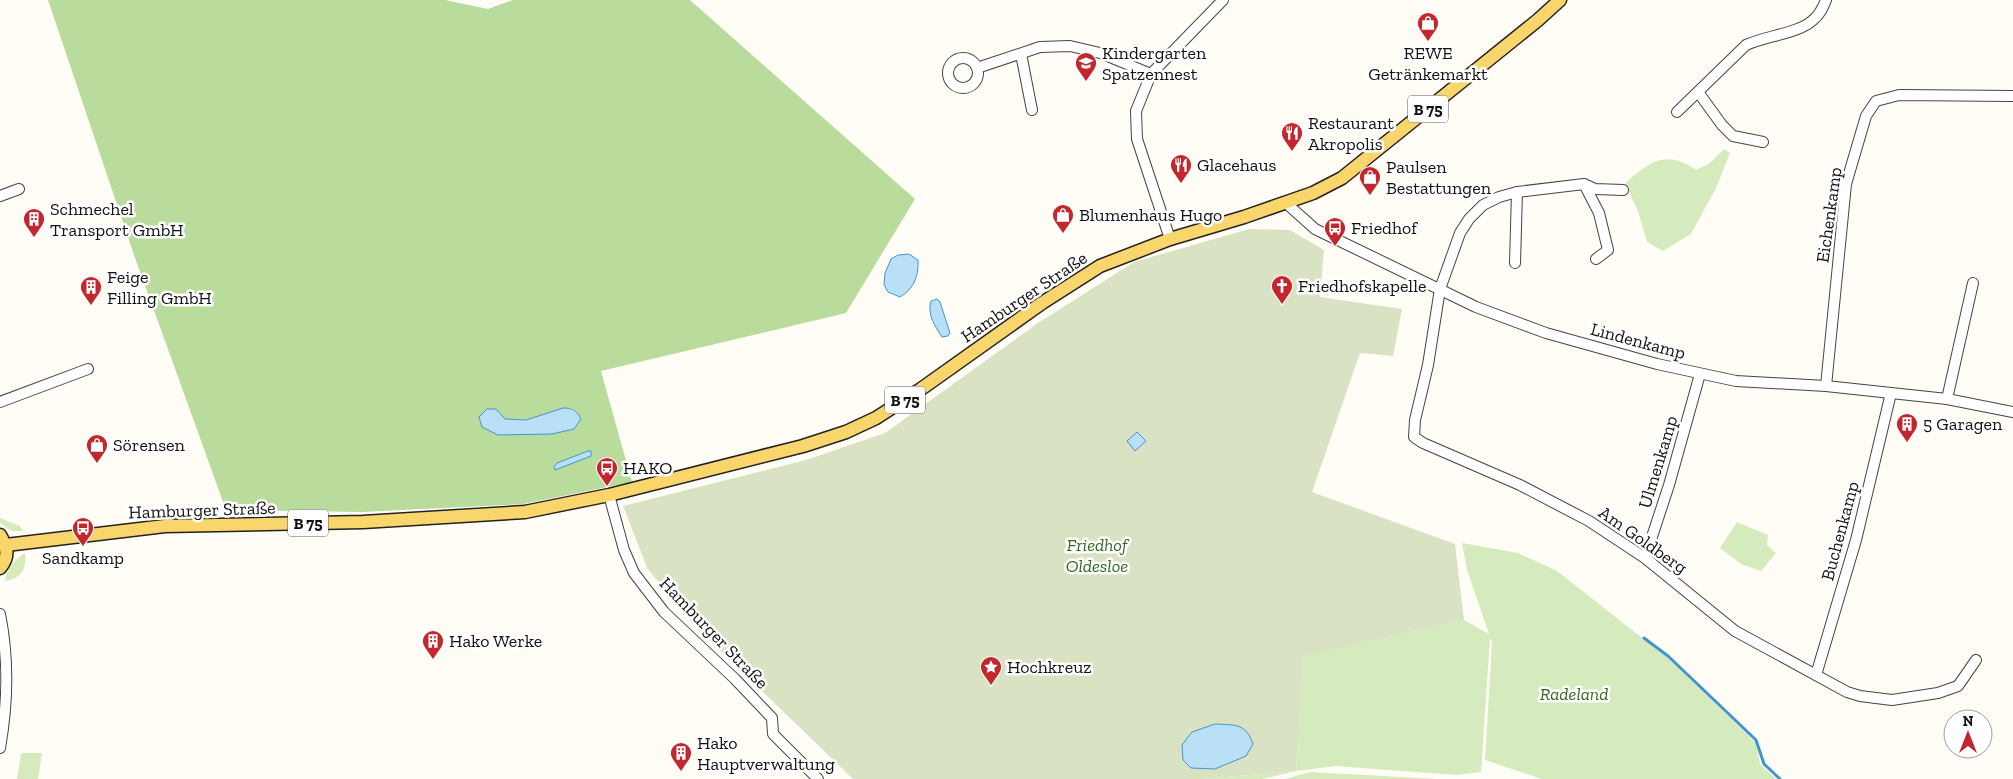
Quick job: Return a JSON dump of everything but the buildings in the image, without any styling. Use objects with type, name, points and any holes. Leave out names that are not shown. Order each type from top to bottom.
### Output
[{"type":"main road","name":"Hamburger Straße","points":[[0,568],[6,560],[3,540],[165,526],[363,522],[524,512],[609,495],[803,446],[846,432],[876,418],[921,390],[1072,282],[1100,266],[1170,239],[1286,203],[1313,193],[1342,178],[1538,20],[1560,0]]},
{"type":"street","points":[[1170,239],[1137,139],[1136,111],[1151,74],[1223,0]]},
{"type":"street","points":[[1676,112],[1746,45],[1759,38],[1799,28],[1813,21],[1826,0]]},
{"type":"street","points":[[977,68],[1040,47],[1070,46],[1100,53],[1151,74]]},
{"type":"street","points":[[1021,54],[1032,110]]},
{"type":"street","points":[[1698,92],[1722,125],[1733,136],[1763,142]]},
{"type":"street","name":"Eichenkamp","points":[[1826,386],[1846,184],[1866,116],[1876,101],[1899,95],[2013,96]]},
{"type":"street","points":[[1584,184],[1599,213],[1608,250],[1596,258]]},
{"type":"street","points":[[1440,289],[1460,233],[1483,205],[1499,197],[1517,192],[1584,184],[1595,189],[1623,190]]},
{"type":"street","points":[[0,196],[19,189]]},
{"type":"street","points":[[1514,263],[1517,192]]},
{"type":"street","name":"Lindenkamp","points":[[1286,203],[1315,229],[1476,307],[1546,333],[1700,374],[1736,381],[1826,386],[1947,399],[2013,412]]},
{"type":"street","points":[[1947,399],[1973,283]]},
{"type":"street","name":"Am Goldberg","points":[[1440,289],[1430,357],[1415,420],[1414,437],[1423,443],[1482,468],[1551,501],[1589,521],[1645,558],[1735,631],[1846,692],[1860,696],[1892,700],[1915,698],[1958,686],[1976,660]]},
{"type":"street","points":[[0,402],[88,369]]},
{"type":"street","name":"Ulmenkamp","points":[[1645,558],[1669,485],[1700,374]]},
{"type":"street","name":"Buchenkamp","points":[[1816,675],[1856,540],[1891,393]]},
{"type":"street","name":"Hamburger Straße","points":[[609,495],[624,550],[634,573],[664,612],[735,678],[772,718],[773,734],[818,779]]},
{"type":"street","points":[[0,614],[8,678],[0,748]]},
{"type":"green space","points":[[48,0],[445,0],[488,9],[513,0],[690,0],[915,199],[846,313],[601,371],[632,482],[523,504],[362,512],[226,510],[134,255]],"holes":[[[563,408],[572,408],[577,412],[482,427],[496,409],[504,418],[516,421],[533,418]]]},
{"type":"green space","points":[[1724,149],[1730,153],[1716,188],[1691,234],[1663,251],[1647,242],[1638,211],[1625,184],[1650,164],[1658,161],[1666,159],[1675,160],[1696,170],[1710,163]]},
{"type":"green space","name":"Friedhof Oldesloe","points":[[1249,229],[1290,230],[1324,250],[1320,297],[1402,309],[1393,356],[1360,353],[1312,492],[1455,544],[1464,620],[1302,657],[1296,771],[1202,779],[853,779],[696,627],[647,568],[623,506],[806,460],[885,433],[1038,323],[1134,262]]},
{"type":"green space","points":[[0,518],[20,526],[23,531],[11,531],[0,523]]},
{"type":"green space","points":[[1737,522],[1768,535],[1767,545],[1776,553],[1761,571],[1741,564],[1720,548]]},
{"type":"green space","name":"Radeland","points":[[1462,543],[1518,553],[1557,571],[1669,659],[1756,743],[1760,764],[1776,779],[1542,779],[1485,760],[1492,642],[1490,638],[1481,772],[1456,775],[1336,766],[1296,771],[1301,657],[1464,620],[1489,634],[1467,570]]},
{"type":"green space","points":[[25,553],[25,564],[22,572],[15,578],[5,581],[7,572],[12,565]]},
{"type":"green space","points":[[21,753],[42,753],[38,779],[17,779]]},
{"type":"green space","points":[[1296,771],[1263,779],[1202,779]]},
{"type":"green space","points":[[1310,772],[1438,779],[1285,779]]},
{"type":"water","points":[[909,254],[918,260],[918,271],[912,286],[900,297],[888,292],[884,285],[885,273],[891,259],[898,255]]},
{"type":"water","points":[[937,299],[940,302],[950,333],[948,336],[942,337],[931,316],[931,301]]},
{"type":"water","points":[[563,408],[574,410],[581,419],[574,429],[552,434],[498,435],[482,427],[479,417],[487,409],[496,409],[505,419],[526,420]]},
{"type":"water","points":[[1137,432],[1146,441],[1135,451],[1127,441]]},
{"type":"water","points":[[591,451],[591,456],[555,470],[554,467],[557,463]]},
{"type":"water","points":[[1215,724],[1239,726],[1247,732],[1253,744],[1246,756],[1215,769],[1191,768],[1183,760],[1182,745],[1192,732]]},
{"type":"waterway","points":[[1644,638],[1668,656],[1756,740],[1764,764],[1780,779]]},
{"type":"place","name":"REWE Getränkemarkt","points":[[1428,42]]},
{"type":"place","name":"Kindergarten Spatzennest","points":[[1086,82]]},
{"type":"place","name":"Restaurant Akropolis","points":[[1292,152]]},
{"type":"place","name":"Glacehaus","points":[[1181,184]]},
{"type":"place","name":"Paulsen Bestattungen","points":[[1370,196]]},
{"type":"place","name":"Blumenhaus Hugo","points":[[1063,234]]},
{"type":"place","name":"Schmechel Transport GmbH","points":[[34,238]]},
{"type":"place","name":"Friedhof","points":[[1335,247]]},
{"type":"place","name":"Friedhofskapelle","points":[[1282,305]]},
{"type":"place","name":"Feige Filling GmbH","points":[[91,306]]},
{"type":"place","name":"5 Garagen","points":[[1907,443]]},
{"type":"place","name":"Sörensen","points":[[97,464]]},
{"type":"place","name":"HAKO","points":[[607,487]]},
{"type":"place","name":"Sandkamp","points":[[83,547]]},
{"type":"place","name":"Hako Werke","points":[[433,660]]},
{"type":"place","name":"Hochkreuz","points":[[991,686]]},
{"type":"place","name":"Hako Hauptverwaltung","points":[[681,772]]}]
